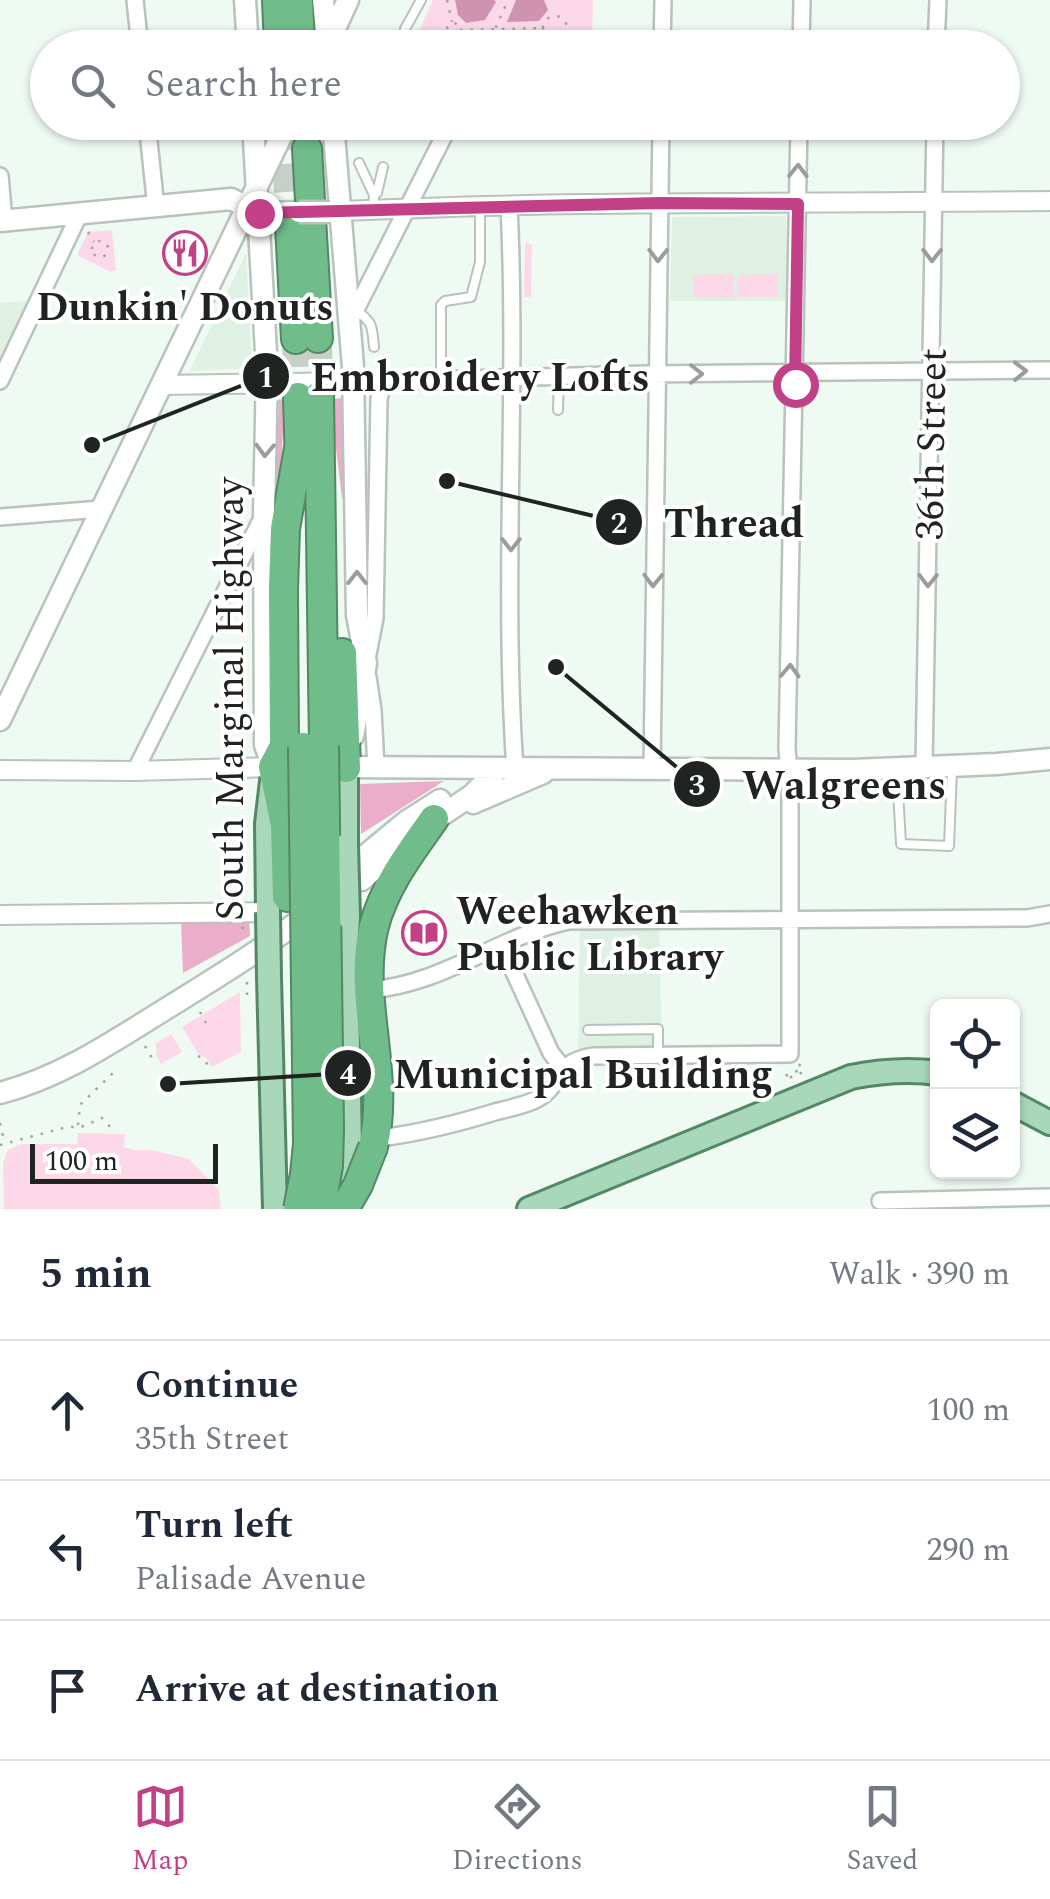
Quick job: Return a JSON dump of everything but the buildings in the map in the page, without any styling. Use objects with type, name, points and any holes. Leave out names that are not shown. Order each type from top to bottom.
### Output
[{"type":"highway","points":[[276,0],[299,30]]},
{"type":"highway","points":[[298,0],[307,30]]},
{"type":"highway","points":[[295,219],[307,338],[307,149]]},
{"type":"highway","points":[[298,1209],[308,1144],[311,760],[312,406],[299,448],[311,760],[329,1140],[320,1209]]},
{"type":"highway","points":[[288,1209],[278,904],[285,825],[311,760]]},
{"type":"highway","points":[[348,1209],[380,1142],[370,990],[371,940],[378,911],[398,871],[434,819]]},
{"type":"highway","points":[[348,918],[370,990]]},
{"type":"main road","points":[[245,0],[247,30]]},
{"type":"main road","points":[[316,30],[323,0]]},
{"type":"main road","points":[[325,30],[348,0]]},
{"type":"main road","name":"South Marginal Highway","points":[[239,140],[255,203],[267,382],[266,745],[311,760]]},
{"type":"main road","points":[[0,720],[255,203],[281,140]]},
{"type":"main road","points":[[311,760],[366,662],[357,615],[352,317],[335,212],[334,140]]},
{"type":"main road","points":[[2,221],[84,223],[156,208],[231,200],[255,203],[295,219],[335,212]]},
{"type":"main road","points":[[311,760],[376,768],[852,770],[1050,759]]},
{"type":"main road","points":[[311,760],[356,861],[346,948],[348,1209]]},
{"type":"main road","points":[[356,861],[428,807],[507,769]]},
{"type":"main road","points":[[356,861],[414,834],[507,769]]},
{"type":"main road","points":[[434,819],[550,770]]},
{"type":"main road","name":"South Marginal Highway","points":[[275,1209],[258,979],[278,904]]},
{"type":"main road","points":[[0,1093],[51,1076],[102,1049],[250,957],[315,907]]},
{"type":"main road","points":[[543,1206],[851,1077],[884,1070],[930,1072]]},
{"type":"main road","points":[[1020,1106],[1050,1123]]},
{"type":"main road","points":[[259,1209],[271,1133]]},
{"type":"street","points":[[135,0],[138,30]]},
{"type":"street","points":[[663,30],[664,0]]},
{"type":"street","points":[[801,30],[802,0]]},
{"type":"street","points":[[937,30],[938,0]]},
{"type":"street","points":[[149,140],[156,208]]},
{"type":"street","points":[[352,317],[442,140]]},
{"type":"street","points":[[652,769],[660,140]]},
{"type":"street","points":[[380,1142],[534,1101],[550,1092],[563,1068],[577,1059],[658,1056],[797,1062],[789,768],[799,140]]},
{"type":"street","name":"36th Street","points":[[924,766],[934,140]]},
{"type":"street","points":[[0,176],[2,221]]},
{"type":"street","points":[[335,212],[374,203],[408,208],[1050,201]]},
{"type":"street","points":[[507,769],[512,377],[509,205]]},
{"type":"street","points":[[0,381],[84,223]]},
{"type":"street","points":[[162,385],[1050,370]]},
{"type":"street","points":[[376,768],[366,662],[375,618],[379,395],[384,380]]},
{"type":"street","points":[[0,517],[101,509]]},
{"type":"street","points":[[135,771],[264,514]]},
{"type":"street","points":[[0,770],[135,771],[311,760]]},
{"type":"street","points":[[0,915],[278,904]]},
{"type":"street","points":[[370,990],[430,978],[543,927],[568,920],[1026,918],[1050,914]]},
{"type":"street","points":[[502,946],[551,1053],[563,1068]]},
{"type":"street","points":[[880,1201],[1050,1197]]},
{"type":"lane","points":[[405,29],[421,0]]},
{"type":"lane","points":[[359,163],[374,203]]},
{"type":"lane","points":[[374,203],[384,167]]},
{"type":"lane","points":[[441,379],[441,305],[445,300],[471,297],[480,262],[480,207]]},
{"type":"lane","points":[[352,317],[365,316],[372,325],[374,346]]},
{"type":"lane","points":[[558,410],[559,376]]},
{"type":"lane","points":[[897,768],[901,844],[949,846],[952,766]]},
{"type":"lane","points":[[588,1030],[658,1029],[658,1056]]},
{"type":"path","points":[[447,0],[452,22]]},
{"type":"path","points":[[494,29],[508,0]]},
{"type":"path","points":[[452,22],[460,30],[544,28],[546,20],[556,16],[566,22],[567,30]]},
{"type":"path","points":[[448,30],[452,22]]},
{"type":"path","points":[[84,223],[95,243]]},
{"type":"path","points":[[252,996],[248,996],[258,979]]},
{"type":"path","points":[[200,1012],[206,1024]]},
{"type":"path","points":[[145,1046],[155,1063]]},
{"type":"path","points":[[198,1056],[209,1066]]},
{"type":"path","points":[[797,1062],[786,1079],[801,1073],[803,1076]]},
{"type":"path","points":[[78,1127],[80,1105],[114,1072],[111,1067]]},
{"type":"path","points":[[0,1123],[2,1145],[102,1118],[112,1130]]},
{"type":"shaded area","points":[[433,0],[593,0],[592,30],[419,30]]},
{"type":"shaded area","points":[[455,0],[496,2],[485,20],[466,23],[458,15]]},
{"type":"shaded area","points":[[516,0],[544,0],[548,10],[539,21],[507,22]]},
{"type":"shaded area","points":[[786,216],[788,301],[670,301],[672,217]]},
{"type":"shaded area","points":[[112,230],[116,270],[111,272],[77,255],[88,232]]},
{"type":"shaded area","points":[[527,242],[532,245],[531,298],[524,297]]},
{"type":"shaded area","points":[[246,253],[252,368],[190,371]]},
{"type":"shaded area","points":[[733,274],[734,298],[693,298],[693,275]]},
{"type":"shaded area","points":[[778,274],[778,297],[738,297],[737,275]]},
{"type":"shaded area","points":[[38,300],[0,381],[0,303]]},
{"type":"shaded area","points":[[346,398],[347,496],[342,498],[330,399]]},
{"type":"shaded area","points":[[279,399],[285,400],[279,499],[275,499]]},
{"type":"shaded area","points":[[444,781],[361,834],[360,784]]},
{"type":"shaded area","points":[[249,921],[250,936],[183,973],[181,922]]},
{"type":"shaded area","points":[[659,926],[662,1048],[578,1050],[580,927]]},
{"type":"shaded area","points":[[240,992],[241,1052],[212,1067],[199,1055],[182,1027]]},
{"type":"shaded area","points":[[171,1034],[182,1052],[161,1064],[155,1044]]},
{"type":"shaded area","points":[[78,1133],[125,1134],[124,1147],[189,1159],[219,1190],[221,1209],[0,1209],[4,1208],[3,1163],[8,1150],[21,1144],[77,1144]]},
{"type":"tunnel","points":[[285,140],[290,226]]},
{"type":"tunnel","points":[[306,140],[307,149]]},
{"type":"tunnel","points":[[318,338],[319,396]]},
{"type":"tunnel","points":[[296,339],[298,397]]},
{"type":"place","name":"Dunkin' Donuts","points":[[185,253]]},
{"type":"place","name":"Embroidery Lofts","points":[[92,445]]},
{"type":"place","name":"Thread","points":[[447,481]]},
{"type":"place","name":"Walgreens","points":[[556,667]]},
{"type":"place","name":"Weehawken Public Library","points":[[424,933]]},
{"type":"place","name":"Municipal Building","points":[[168,1084]]},
{"type":"route","points":[[259,213],[509,205],[798,204],[795,384]]}]
